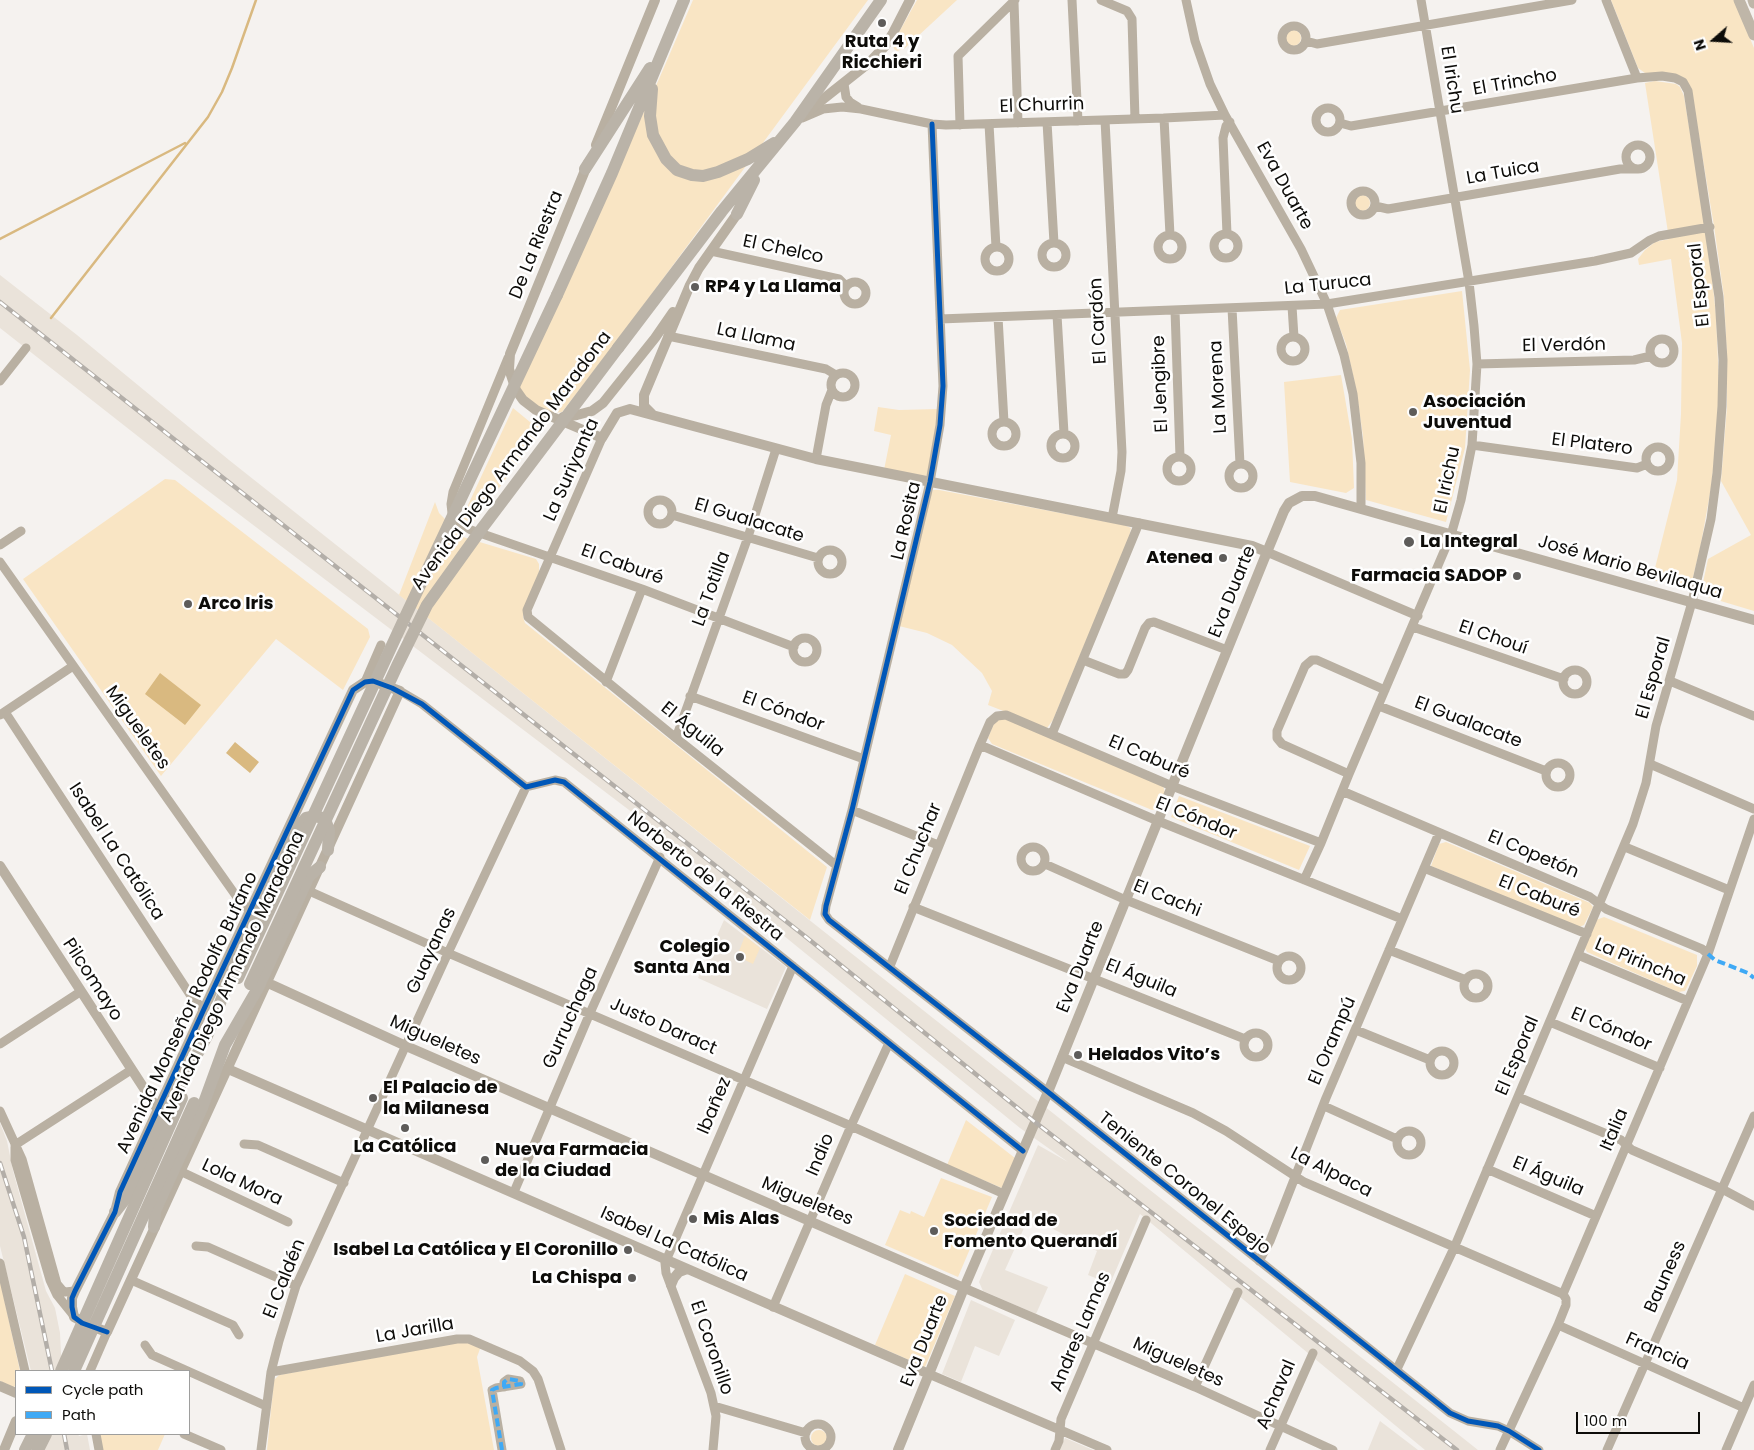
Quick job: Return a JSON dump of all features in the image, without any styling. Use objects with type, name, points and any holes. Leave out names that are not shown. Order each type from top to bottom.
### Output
[{"type":"main road","name":"Avenida Diego Armando Maradona","points":[[60,1370],[188,1101],[225,1045],[244,981],[406,615],[557,295],[612,173],[684,0]]},
{"type":"main road","name":"Avenida Diego Armando Maradona","points":[[74,1370],[188,1101],[206,1036],[244,981],[392,674],[427,606],[454,566],[722,211],[795,122],[881,0]]},
{"type":"main road","points":[[1739,0],[1754,35]]},
{"type":"main road","points":[[585,169],[663,47]]},
{"type":"main road","points":[[657,67],[650,95],[650,116],[653,135],[666,159],[677,170],[692,176],[704,176],[718,172],[748,159],[781,138]]},
{"type":"main road","points":[[737,214],[764,160]]},
{"type":"main road","points":[[114,1212],[126,1198],[175,1095],[206,1036],[231,975],[298,828],[306,818],[316,816],[326,822],[329,830],[328,850]]},
{"type":"main road","points":[[154,1227],[154,1211],[202,1108],[225,1045],[258,988],[309,876],[320,867]]},
{"type":"main road","points":[[25,1450],[32,1435]]},
{"type":"main road","points":[[38,1450],[46,1435]]},
{"type":"street","name":"De La Riestra","points":[[451,504],[457,481],[655,0]]},
{"type":"street","points":[[795,122],[870,62],[885,46],[910,0]]},
{"type":"street","points":[[1072,0],[1078,121]]},
{"type":"street","points":[[1101,0],[1128,11],[1132,19],[1135,119]]},
{"type":"street","name":"Eva Duarte","points":[[1186,0],[1196,47],[1210,84],[1301,249],[1327,304],[1344,355],[1353,394],[1361,463],[1361,508]]},
{"type":"street","name":"El Irichu","points":[[1304,880],[1322,843],[1349,774],[1451,535],[1461,500],[1472,445],[1477,364],[1469,282],[1421,0]]},
{"type":"street","points":[[1306,41],[1317,44],[1572,0]]},
{"type":"street","points":[[1606,0],[1637,78]]},
{"type":"street","points":[[960,125],[957,60],[960,52],[1015,1]]},
{"type":"street","points":[[1015,1],[1018,123]]},
{"type":"street","name":"El Esporal","points":[[1397,1369],[1454,1248],[1625,847],[1640,805],[1650,764],[1656,726],[1692,602],[1711,519],[1717,473],[1723,360],[1719,297],[1710,227],[1688,91],[1683,82],[1674,78],[1662,76],[1637,78]]},
{"type":"street","name":"El Trincho","points":[[1340,123],[1351,126],[1637,78]]},
{"type":"street","points":[[844,84],[846,96],[850,102],[861,108]]},
{"type":"street","name":"El Churrin","points":[[795,122],[823,109],[842,107],[861,108],[932,124],[960,125],[1164,118],[1228,118]]},
{"type":"street","points":[[1164,118],[1170,235]]},
{"type":"street","points":[[1227,234],[1223,138],[1228,118]]},
{"type":"street","name":"El Cardón","points":[[1105,120],[1122,462],[1112,518]]},
{"type":"street","points":[[1047,122],[1054,243]]},
{"type":"street","name":"La Rosita","points":[[826,914],[826,906],[852,810],[930,482],[942,413],[943,386],[932,124]]},
{"type":"street","points":[[989,124],[996,246]]},
{"type":"street","points":[[1620,169],[1628,151],[1634,145],[1638,144],[1646,147],[1650,154],[1649,162],[1644,168],[1637,169],[1630,166],[1626,159]]},
{"type":"street","name":"La Tuica","points":[[1375,206],[1388,209],[1620,169],[1637,169]]},
{"type":"street","points":[[552,417],[576,416],[592,410],[603,403],[668,321],[699,268],[737,214]]},
{"type":"street","name":"La Turuca","points":[[940,319],[1327,304],[1631,254],[1650,240],[1659,236],[1710,227]]},
{"type":"street","name":"El Chelco","points":[[711,251],[839,279],[846,286]]},
{"type":"street","points":[[652,414],[644,406],[644,395],[690,285]]},
{"type":"street","points":[[1292,306],[1294,337]]},
{"type":"street","name":"La Morena","points":[[1232,308],[1240,464]]},
{"type":"street","name":"El Jengibre","points":[[1175,310],[1180,457]]},
{"type":"street","points":[[1057,315],[1064,433]]},
{"type":"street","points":[[998,317],[1004,422]]},
{"type":"street","name":"La Llama","points":[[668,336],[826,369],[836,375]]},
{"type":"street","points":[[0,380],[26,348]]},
{"type":"street","points":[[510,354],[509,369],[516,390],[523,400],[552,417],[602,438]]},
{"type":"street","name":"El Verdón","points":[[1477,364],[1634,360],[1651,356]]},
{"type":"street","points":[[816,459],[826,404],[832,390],[831,381],[836,375],[843,372],[848,374],[855,382],[853,392],[844,397],[835,394],[832,390]]},
{"type":"street","name":"La Suriyanta","points":[[528,618],[527,610],[602,438],[617,412],[630,408],[816,459],[1252,546],[1267,552]]},
{"type":"street","name":"El Platero","points":[[1472,445],[1637,468],[1648,464]]},
{"type":"street","name":"La Totilla","points":[[676,738],[748,537],[776,449]]},
{"type":"street","name":"José Mario Bevilaqua","points":[[1296,499],[1302,496],[1315,496],[1361,508],[1754,620]]},
{"type":"street","name":"Eva Duarte","points":[[898,1450],[964,1288],[1048,1092],[1284,510],[1296,499]]},
{"type":"street","name":"El Caburé","points":[[451,504],[452,513],[466,527],[794,647]]},
{"type":"street","name":"El Gualacate","points":[[672,515],[818,558]]},
{"type":"street","points":[[1052,734],[1139,523]]},
{"type":"street","points":[[0,545],[21,530]]},
{"type":"street","points":[[1267,552],[1418,616]]},
{"type":"street","name":"Migueletes","points":[[0,562],[239,900],[250,911]]},
{"type":"street","points":[[606,682],[642,590]]},
{"type":"street","name":"El Águila","points":[[528,618],[836,866]]},
{"type":"street","points":[[1083,660],[1119,674],[1125,674],[1145,628],[1149,623],[1154,622],[1227,650]]},
{"type":"street","name":"El Chouí","points":[[1413,627],[1564,679]]},
{"type":"street","points":[[365,682],[381,646]]},
{"type":"street","points":[[1349,774],[1282,744],[1277,738],[1277,731],[1308,662],[1317,660],[1385,690]]},
{"type":"street","points":[[2,713],[73,666]]},
{"type":"street","points":[[365,682],[373,681],[400,692],[422,704],[526,787]]},
{"type":"street","points":[[1670,681],[1754,716]]},
{"type":"street","name":"Avenida Monseñor Rodolfo Bufano","points":[[74,1317],[72,1307],[75,1291],[114,1212],[120,1192],[353,690],[365,682]]},
{"type":"street","points":[[90,1370],[154,1227],[182,1172],[400,692]]},
{"type":"street","name":"El Cóndor","points":[[690,696],[864,759]]},
{"type":"street","name":"El Gualacate","points":[[1379,706],[1546,771]]},
{"type":"street","name":"Isabel La Católica","points":[[2,713],[193,999],[204,1009]]},
{"type":"street","name":"El Caburé","points":[[980,745],[993,718],[1006,715],[1172,786],[1322,843]]},
{"type":"street","name":"El Cóndor","points":[[980,745],[1158,821],[1402,919]]},
{"type":"street","name":"El Chuchar","points":[[890,966],[980,745]]},
{"type":"street","points":[[1650,764],[1754,809]]},
{"type":"street","name":"Norberto de la Riestra","points":[[526,787],[555,780],[564,782],[660,857],[1023,1151]]},
{"type":"street","name":"Guayanas","points":[[368,1128],[526,787]]},
{"type":"street","name":"El Copetón","points":[[1342,791],[1590,897],[1606,909],[1708,954]]},
{"type":"street","points":[[852,810],[938,845]]},
{"type":"street","name":"Italia","points":[[1500,1450],[1558,1325],[1566,1305],[1564,1294],[1708,954],[1754,819]]},
{"type":"street","name":"El Orampú","points":[[1259,1261],[1270,1241],[1324,1106],[1439,833]]},
{"type":"street","points":[[1625,847],[1729,890]]},
{"type":"street","name":"Gurruchaga","points":[[514,1192],[590,1013],[660,857]]},
{"type":"street","name":"El Cachi","points":[[1045,864],[1126,900],[1279,961]]},
{"type":"street","name":"Pilcomayo","points":[[0,866],[158,1110]]},
{"type":"street","name":"El Caburé","points":[[1424,868],[1587,934]]},
{"type":"street","name":"Justo Daract","points":[[310,891],[448,953],[851,1126],[1004,1194]]},
{"type":"street","name":"El Águila","points":[[913,906],[1245,1039]]},
{"type":"street","name":"Teniente Coronel Espejo","points":[[826,914],[829,920],[890,966],[1450,1413],[1460,1419],[1492,1424],[1509,1431],[1539,1450]]},
{"type":"street","points":[[1389,950],[1466,980]]},
{"type":"street","name":"La Pirincha","points":[[1578,955],[1688,1001]]},
{"type":"street","name":"Ibañez","points":[[666,1259],[793,966]]},
{"type":"street","name":"Migueletes","points":[[268,983],[406,1046],[1093,1343],[1333,1450]]},
{"type":"street","points":[[0,1044],[80,992]]},
{"type":"street","name":"El Cóndor","points":[[1550,1022],[1660,1068]]},
{"type":"street","points":[[1356,1030],[1430,1060]]},
{"type":"street","name":"Indio","points":[[773,1307],[851,1126],[890,1043]]},
{"type":"street","name":"La Alpaca","points":[[1062,1057],[1192,1113],[1226,1132],[1304,1182],[1564,1294]]},
{"type":"street","name":"Isabel La Católica","points":[[228,1069],[368,1128],[773,1307],[1107,1450]]},
{"type":"street","points":[[15,1145],[131,1070]]},
{"type":"street","points":[[1518,1097],[1621,1140],[1632,1150],[1722,1189],[1754,1206]]},
{"type":"street","points":[[1324,1106],[1397,1139]]},
{"type":"street","points":[[0,1111],[22,1159],[58,1284],[66,1292],[75,1291]]},
{"type":"street","name":"Bauness","points":[[1607,1450],[1754,1116]]},
{"type":"street","name":"El Caldén","points":[[261,1450],[271,1372],[296,1286],[368,1128]]},
{"type":"street","points":[[244,1144],[258,1145],[344,1183]]},
{"type":"street","points":[[15,1145],[15,1160],[56,1295],[74,1317],[82,1323],[107,1332]]},
{"type":"street","name":"El Águila","points":[[1487,1169],[1596,1216]]},
{"type":"street","name":"Lola Mora","points":[[182,1172],[288,1222]]},
{"type":"street","points":[[114,1212],[116,1221],[129,1233],[138,1235],[154,1227]]},
{"type":"street","name":"Andres Lamas","points":[[1055,1450],[1059,1441],[1061,1419],[1146,1220]]},
{"type":"street","points":[[196,1246],[208,1247],[296,1286]]},
{"type":"street","name":"El Coronillo","points":[[666,1259],[665,1268],[671,1286],[711,1393],[716,1429],[713,1450]]},
{"type":"street","points":[[0,1263],[25,1370]]},
{"type":"street","points":[[671,1286],[679,1272],[687,1268]]},
{"type":"street","points":[[131,1280],[233,1324],[239,1335]]},
{"type":"street","points":[[1195,1388],[1238,1292]]},
{"type":"street","name":"Francia","points":[[1558,1325],[1744,1408]]},
{"type":"street","name":"La Jarilla","points":[[271,1372],[457,1339],[469,1339],[520,1361],[533,1371],[538,1379],[561,1450]]},
{"type":"street","points":[[145,1344],[152,1355],[186,1370]]},
{"type":"street","name":"Achaval","points":[[1270,1450],[1312,1352]]},
{"type":"street","points":[[190,1372],[266,1406]]},
{"type":"street","points":[[1726,1450],[1754,1385]]},
{"type":"street","points":[[0,1386],[15,1393]]},
{"type":"street","points":[[502,1450],[492,1390],[504,1387]]},
{"type":"street","points":[[714,1406],[806,1433]]},
{"type":"street","points":[[4,1450],[15,1423]]},
{"type":"street","points":[[96,1435],[99,1450]]},
{"type":"street","points":[[186,1435],[221,1450]]},
{"type":"shaded area","points":[[693,0],[868,0],[615,344],[562,412],[553,413],[537,406],[524,395],[518,386],[659,79]]},
{"type":"shaded area","points":[[917,0],[957,0],[904,49],[897,51],[894,49],[893,43]]},
{"type":"shaded area","points":[[1611,0],[1734,0],[1754,48],[1754,611],[1704,596],[1701,592],[1708,559],[1751,535],[1721,481],[1727,407],[1724,297],[1691,88],[1686,80],[1645,73],[1638,68]]},
{"type":"shaded area","points":[[1293,30],[1299,32],[1301,38],[1299,44],[1293,46],[1287,44],[1285,38],[1287,32]]},
{"type":"shaded area","points":[[1655,81],[1676,84],[1680,87],[1684,96],[1709,249],[1716,315],[1719,386],[1716,444],[1711,488],[1700,549],[1690,589],[1652,580],[1677,480],[1681,414],[1682,343],[1671,259],[1639,265],[1638,259],[1655,242],[1669,239],[1645,83]]},
{"type":"shaded area","points":[[1362,195],[1368,197],[1370,203],[1368,209],[1362,211],[1356,209],[1354,203],[1356,197]]},
{"type":"shaded area","points":[[0,275],[77,335],[229,460],[1478,1450],[1425,1450],[1140,1214],[1110,1284],[1088,1275],[1097,1251],[1029,1217],[1005,1270],[1048,1287],[1036,1314],[983,1291],[979,1282],[1038,1145],[1068,1162],[1020,1128],[633,813],[186,474],[0,328]]},
{"type":"shaded area","name":"Asociación Juventud","points":[[1462,291],[1470,370],[1465,448],[1446,522],[1366,500],[1363,436],[1356,389],[1346,344],[1336,318],[1340,310]]},
{"type":"shaded area","points":[[1341,375],[1352,439],[1354,488],[1346,493],[1290,482],[1284,382]]},
{"type":"shaded area","points":[[878,407],[899,410],[938,409],[929,473],[926,476],[884,470],[891,435],[874,431]]},
{"type":"shaded area","points":[[513,408],[530,422],[544,428],[472,524],[462,518]]},
{"type":"shaded area","name":"Arco Iris","points":[[165,479],[175,480],[368,629],[370,637],[343,690],[276,639],[161,776],[23,579]]},
{"type":"shaded area","points":[[933,490],[1124,525],[1131,528],[1129,538],[1053,720],[1047,728],[988,705],[992,691],[982,673],[952,645],[927,633],[899,626]]},
{"type":"shaded area","points":[[435,502],[439,513],[463,537],[536,559],[539,564],[539,572],[524,610],[523,617],[525,623],[827,867],[810,920],[399,595]]},
{"type":"shaded area","points":[[160,673],[201,705],[185,725],[145,694]]},
{"type":"shaded area","points":[[999,719],[1006,719],[1163,786],[1165,792],[1158,809],[1152,810],[992,744],[988,738],[994,723]]},
{"type":"shaded area","points":[[235,742],[259,762],[250,773],[226,753]]},
{"type":"shaded area","points":[[1179,796],[1310,846],[1299,870],[1171,817]]},
{"type":"shaded area","points":[[1446,842],[1590,903],[1593,907],[1584,925],[1579,927],[1431,866],[1439,844]]},
{"type":"shaded area","points":[[1604,917],[1697,955],[1697,966],[1685,991],[1678,992],[1587,952],[1585,948],[1596,920]]},
{"type":"shaded area","name":"Colegio Santa Ana","points":[[724,920],[786,967],[767,1009],[698,978]]},
{"type":"shaded area","points":[[745,936],[760,948],[753,964],[737,956]]},
{"type":"shaded area","points":[[966,1120],[1015,1158],[1002,1188],[947,1165]]},
{"type":"shaded area","points":[[0,1123],[7,1141],[13,1171],[46,1291],[55,1308],[65,1370],[31,1370],[0,1246]]},
{"type":"shaded area","name":"Sociedad de Fomento Querandí","points":[[941,1178],[992,1197],[958,1277],[885,1245],[900,1210],[910,1214],[911,1211],[924,1217]]},
{"type":"shaded area","points":[[905,1274],[955,1296],[925,1367],[875,1345]]},
{"type":"shaded area","points":[[0,1280],[20,1370],[15,1370],[15,1386],[0,1381]]},
{"type":"shaded area","points":[[971,1300],[1015,1320],[999,1356],[975,1346],[961,1382],[942,1374]]},
{"type":"shaded area","points":[[461,1342],[481,1346],[477,1357],[494,1450],[267,1450],[274,1380],[279,1375]]},
{"type":"shaded area","points":[[1380,1421],[1418,1450],[1368,1450]]},
{"type":"shaded area","points":[[816,1430],[822,1430],[827,1435],[825,1444],[816,1446],[811,1441],[811,1435]]},
{"type":"shaded area","points":[[41,1435],[87,1435],[90,1450],[44,1450]]},
{"type":"shaded area","points":[[98,1435],[165,1435],[158,1450],[101,1450]]},
{"type":"shaded area","points":[[1065,1438],[1093,1450],[1059,1450]]},
{"type":"waterway","points":[[51,318],[208,117],[222,92],[232,68],[256,0]]},
{"type":"waterway","points":[[0,239],[185,143]]},
{"type":"railway","points":[[0,302],[806,937],[1035,1122],[1457,1450]]},
{"type":"railway","points":[[0,1163],[24,1237],[52,1370]]},
{"type":"railway","points":[[64,1435],[67,1450]]},
{"type":"marked path","points":[[1708,954],[1715,960],[1748,973],[1754,978]]},
{"type":"marked path","points":[[502,1450],[492,1390],[521,1384],[520,1381],[508,1379],[504,1382],[504,1387]]},
{"type":"cycle path","points":[[932,124],[943,386],[940,425],[930,482],[852,810],[825,914],[829,920],[1450,1413],[1468,1421],[1498,1426],[1539,1450]]},
{"type":"cycle path","points":[[107,1332],[82,1323],[74,1317],[72,1298],[115,1212],[120,1192],[353,690],[365,682],[373,681],[392,688],[422,704],[526,787],[555,780],[564,782],[1023,1151]]},
{"type":"place","name":"Ruta 4 y Ricchieri","points":[[882,23]]},
{"type":"place","name":"RP4 y La Llama","points":[[695,287]]},
{"type":"place","name":"Asociación Juventud","points":[[1413,412]]},
{"type":"place","name":"La Integral","points":[[1409,542]]},
{"type":"place","name":"Atenea","points":[[1223,558]]},
{"type":"place","name":"Farmacia SADOP","points":[[1517,576]]},
{"type":"place","name":"Arco Iris","points":[[188,604]]},
{"type":"place","name":"Colegio Santa Ana","points":[[740,957]]},
{"type":"place","name":"Helados Vito’s","points":[[1078,1055]]},
{"type":"place","name":"El Palacio de la Milanesa","points":[[373,1098]]},
{"type":"place","name":"La Católica","points":[[405,1128]]},
{"type":"place","name":"Nueva Farmacia de la Ciudad","points":[[485,1160]]},
{"type":"place","name":"Mis Alas","points":[[693,1219]]},
{"type":"place","name":"Sociedad de Fomento Querandí","points":[[934,1231]]},
{"type":"place","name":"Isabel La Católica y El Coronillo","points":[[628,1250]]},
{"type":"place","name":"La Chispa","points":[[632,1278]]}]
